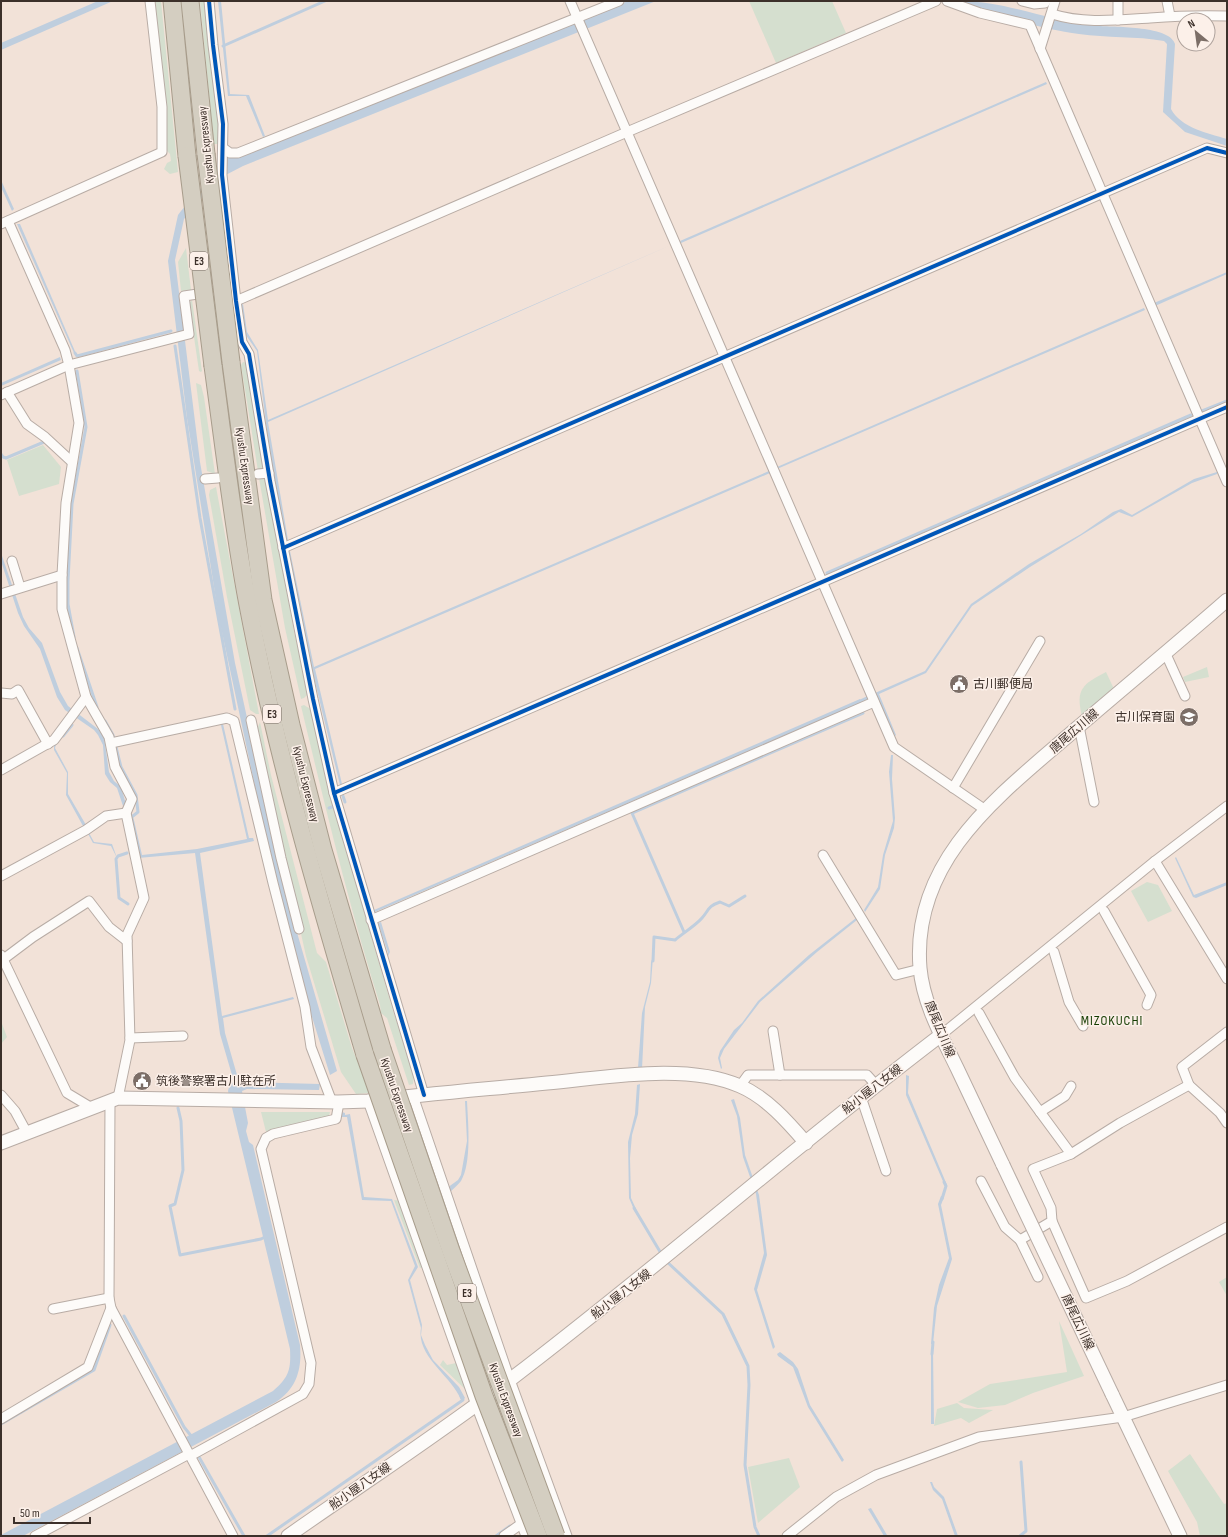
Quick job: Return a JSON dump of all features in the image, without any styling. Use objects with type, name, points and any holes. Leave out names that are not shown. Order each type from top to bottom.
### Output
[{"type":"highway","name":"Kyushu Expressway","points":[[172,1],[187,156],[213,366],[248,604],[275,730],[306,854],[365,1054],[474,1366],[538,1536]]},
{"type":"highway","name":"Kyushu Expressway","points":[[190,1],[206,154],[231,362],[263,600],[292,725],[323,850],[382,1049],[451,1251],[556,1536]]},
{"type":"main road","name":"唐尾広川線","points":[[1180,1536],[941,1035],[928,1003],[920,969],[920,938],[925,906],[938,876],[956,845],[984,809],[1227,600]]},
{"type":"main road","name":"船小屋八女線","points":[[288,1536],[510,1380],[656,1266],[861,1097],[941,1035]]},
{"type":"main road","points":[[1,1143],[114,1100],[245,1100],[335,1105],[418,1095],[649,1074],[680,1074],[711,1078],[740,1086],[766,1103],[785,1118],[806,1143]]},
{"type":"street","points":[[150,1],[162,108],[162,152],[5,222],[65,350],[69,365],[79,423],[66,503],[62,575],[62,609],[86,697],[109,737],[115,767],[132,799],[126,813],[144,898],[127,935],[130,1038],[114,1100],[109,1298],[111,1308],[233,1536]]},
{"type":"street","points":[[209,1],[213,45],[224,124],[222,175],[242,342],[249,354],[283,548],[313,699],[334,793],[371,920],[418,1095],[510,1380],[567,1536]]},
{"type":"street","points":[[570,1],[894,747],[984,809]]},
{"type":"street","points":[[223,148],[230,153],[238,153],[619,1]]},
{"type":"street","points":[[236,301],[627,132],[936,1]]},
{"type":"street","points":[[948,1],[980,13],[1030,25],[1101,193],[1227,482]]},
{"type":"street","points":[[1022,1],[1034,4],[1045,3],[1046,1]]},
{"type":"street","points":[[1040,49],[1055,1]]},
{"type":"street","points":[[1118,1],[1118,20]]},
{"type":"street","points":[[1167,1],[1170,16]]},
{"type":"street","points":[[1052,14],[1068,19],[1097,21],[1170,16],[1227,16]]},
{"type":"street","points":[[283,548],[1207,148],[1227,153]]},
{"type":"street","points":[[72,462],[45,437],[27,424],[4,394],[69,365],[189,334],[184,296],[235,289]]},
{"type":"street","points":[[334,793],[1227,407]]},
{"type":"street","points":[[258,474],[269,473]]},
{"type":"street","points":[[205,479],[218,478]]},
{"type":"street","points":[[12,561],[20,587]]},
{"type":"street","points":[[1,594],[62,575]]},
{"type":"street","points":[[953,788],[1040,641]]},
{"type":"street","points":[[1166,652],[1185,696]]},
{"type":"street","points":[[1,693],[6,695],[12,694],[18,690],[48,744]]},
{"type":"street","points":[[1,770],[54,740],[86,697]]},
{"type":"street","points":[[371,920],[874,702]]},
{"type":"street","points":[[34,1536],[303,1394],[309,1384],[311,1363],[261,1149],[266,1138],[273,1134],[336,1119],[335,1105],[311,1047],[305,1006],[234,721],[227,718],[111,743]]},
{"type":"street","points":[[251,720],[278,844],[299,929]]},
{"type":"street","points":[[1079,726],[1094,802]]},
{"type":"street","points":[[941,1035],[1155,861],[1227,806]]},
{"type":"street","points":[[1,876],[86,830],[106,816],[126,813]]},
{"type":"street","points":[[823,855],[896,975],[920,969]]},
{"type":"street","points":[[1155,861],[1223,962],[1227,979]]},
{"type":"street","points":[[92,1108],[67,1093],[2,959],[89,901],[109,927],[127,941]]},
{"type":"street","points":[[1104,911],[1151,995],[1147,1005]]},
{"type":"street","points":[[1054,952],[1070,1002],[1083,1026]]},
{"type":"street","points":[[979,1013],[1015,1078],[1071,1154]]},
{"type":"street","points":[[773,1031],[780,1075]]},
{"type":"street","points":[[1227,1032],[1182,1067],[1189,1086],[1220,1113],[1227,1123]]},
{"type":"street","points":[[130,1038],[183,1036]]},
{"type":"street","points":[[740,1086],[748,1075],[867,1075],[876,1085]]},
{"type":"street","points":[[1040,1112],[1065,1096],[1071,1086]]},
{"type":"street","points":[[1189,1086],[1120,1123],[1071,1154],[1033,1169],[1051,1208],[1052,1221],[1086,1298],[1127,1280],[1227,1227]]},
{"type":"street","points":[[1,1095],[15,1111],[27,1133]]},
{"type":"street","points":[[861,1097],[886,1171]]},
{"type":"street","points":[[368,1101],[476,1405],[526,1536]]},
{"type":"street","points":[[981,1182],[1005,1227],[1020,1240],[1038,1277]]},
{"type":"street","points":[[1020,1240],[1052,1221]]},
{"type":"street","points":[[53,1309],[109,1298]]},
{"type":"street","points":[[1,1419],[88,1367],[111,1308]]},
{"type":"street","points":[[787,1536],[836,1497],[876,1475],[979,1437],[1123,1417],[1227,1385]]},
{"type":"street","points":[[504,1536],[521,1524]]},
{"type":"green space","points":[[155,1],[161,1],[178,172],[170,174],[164,169],[167,163],[171,161],[170,154],[166,150],[167,113]]},
{"type":"green space","points":[[200,1],[205,1],[219,115],[219,144],[214,144]]},
{"type":"green space","points":[[749,1],[832,1],[846,33],[776,63]]},
{"type":"green space","points":[[186,248],[191,290],[181,291],[178,262]]},
{"type":"green space","points":[[192,300],[201,372],[199,371],[189,303]]},
{"type":"green space","points":[[243,362],[248,363],[264,464],[262,469],[258,471],[241,365]]},
{"type":"green space","points":[[196,383],[201,385],[204,397],[215,474],[207,471]]},
{"type":"green space","points":[[43,445],[61,467],[59,484],[19,496],[7,460]]},
{"type":"green space","points":[[259,478],[266,478],[294,632],[309,693],[301,699],[285,628]]},
{"type":"green space","points":[[216,487],[259,714],[256,714],[250,710],[227,597],[209,495],[210,490]]},
{"type":"green space","points":[[1207,667],[1209,677],[1185,682],[1183,677]]},
{"type":"green space","points":[[1106,672],[1114,689],[1082,716],[1080,707],[1080,693],[1086,684]]},
{"type":"green space","points":[[304,705],[312,710],[328,788],[393,1011],[414,1072],[413,1084],[409,1085],[387,1018],[381,1013],[328,818],[301,706]]},
{"type":"green space","points":[[260,722],[271,775],[317,953],[326,962],[352,1048],[370,1093],[356,1094],[341,1072],[306,956],[256,732]]},
{"type":"green space","points":[[1147,882],[1158,885],[1172,911],[1148,922],[1131,891]]},
{"type":"green space","points":[[1,1021],[7,1037],[1,1044]]},
{"type":"green space","points":[[261,1112],[330,1112],[329,1116],[266,1132]]},
{"type":"green space","points":[[394,1200],[402,1201],[425,1266],[420,1268]]},
{"type":"green space","points":[[1227,1277],[1227,1296],[1219,1282]]},
{"type":"green space","points":[[1059,1321],[1084,1376],[1033,1393],[1005,1405],[978,1408],[958,1402],[990,1384],[1067,1372]]},
{"type":"green space","points":[[443,1360],[447,1365],[456,1363],[461,1368],[466,1390],[440,1365]]},
{"type":"green space","points":[[957,1403],[964,1408],[993,1410],[969,1423],[961,1418],[934,1426],[937,1409]]},
{"type":"green space","points":[[1190,1454],[1224,1504],[1227,1503],[1227,1536],[1200,1536],[1197,1522],[1168,1471]]},
{"type":"green space","points":[[789,1458],[800,1487],[758,1523],[748,1467]]},
{"type":"water","points":[[98,1],[113,1],[1,50],[1,43]]},
{"type":"water","points":[[218,1],[221,1],[230,94],[249,95],[265,136],[263,137],[246,96],[228,96]]},
{"type":"water","points":[[628,1],[656,1],[243,166],[218,179],[184,219],[175,260],[200,462],[235,663],[258,768],[296,929],[337,1071],[330,1075],[308,1004],[273,871],[219,618],[187,418],[168,261],[178,215],[227,158],[254,151]]},
{"type":"water","points":[[961,1],[996,4],[1082,24],[1142,29],[1163,34],[1171,38],[1175,44],[1171,109],[1181,121],[1188,125],[1227,139],[1227,146],[1185,132],[1163,112],[1167,44],[1164,41],[1065,32],[1019,21]]},
{"type":"water","points":[[1046,82],[1047,84],[681,243],[680,241]]},
{"type":"water","points":[[1,180],[14,209],[12,211],[1,187]]},
{"type":"water","points":[[17,224],[20,224],[77,356],[74,353]]},
{"type":"water","points":[[671,245],[268,422],[288,540],[286,540],[272,472],[257,351],[245,334],[241,305],[243,304],[247,332],[258,350],[268,420]]},
{"type":"water","points":[[1227,272],[1227,274],[1155,306],[1154,303]]},
{"type":"water","points":[[1144,308],[1145,310],[777,469],[777,467]]},
{"type":"water","points":[[60,357],[61,360],[1,386],[1,383]]},
{"type":"water","points":[[769,471],[770,473],[315,669],[342,784],[340,785],[300,620],[288,552],[290,551],[314,667]]},
{"type":"water","points":[[1217,472],[1217,474],[1192,483],[1132,517],[1119,512],[1030,567],[972,606],[926,673],[879,694],[896,735],[895,736],[875,693],[925,671],[971,604],[1029,564],[1081,534],[1113,512],[1121,509],[1132,515],[1194,479]]},
{"type":"water","points":[[1,553],[23,617],[29,628],[42,643],[60,692],[68,706],[98,729],[104,737],[109,772],[114,781],[121,787],[126,804],[133,816],[142,855],[197,849],[247,839],[221,725],[223,724],[249,838],[253,838],[254,841],[200,853],[222,1016],[293,997],[294,999],[223,1018],[225,1033],[239,1082],[320,1084],[319,1090],[247,1089],[242,1091],[248,1123],[246,1131],[249,1142],[253,1145],[300,1345],[299,1370],[297,1377],[289,1391],[276,1402],[23,1536],[1,1535],[273,1391],[283,1381],[288,1373],[290,1349],[228,1091],[230,1083],[234,1082],[220,1034],[195,853],[138,858],[130,814],[123,806],[117,788],[110,782],[105,774],[103,745],[94,730],[65,710],[57,697],[40,649],[24,626],[18,613],[1,561]]},
{"type":"water","points":[[860,699],[862,702],[375,912],[374,910]]},
{"type":"water","points":[[54,744],[56,745],[55,748],[68,772],[68,794],[86,825],[83,826],[66,795],[67,773],[54,750]]},
{"type":"water","points":[[891,755],[893,755],[892,779],[895,818],[894,828],[885,855],[880,889],[865,912],[864,910],[878,887],[883,855],[893,821],[889,772]]},
{"type":"water","points":[[88,831],[94,842],[112,844],[117,858],[111,846],[93,843],[87,832]]},
{"type":"water","points":[[1176,857],[1194,895],[1227,882],[1227,885],[1196,898],[1193,897],[1175,858]]},
{"type":"water","points":[[856,918],[857,920],[817,952],[760,1002],[724,1049],[720,1058],[721,1069],[718,1058],[720,1051],[734,1030],[742,1023],[758,1001],[809,955]]},
{"type":"water","points":[[381,922],[390,952],[387,958],[385,956],[388,953],[378,923]]},
{"type":"water","points":[[653,957],[651,983],[645,1007],[642,1069],[638,1068],[642,1013],[650,982],[651,962]]},
{"type":"water","points":[[906,1075],[909,1076],[908,1093],[947,1185],[945,1186],[906,1095]]},
{"type":"water","points":[[640,1084],[638,1114],[632,1135],[630,1158],[631,1198],[637,1211],[635,1212],[629,1198],[628,1142],[635,1114],[637,1085]]},
{"type":"water","points":[[734,1099],[740,1118],[745,1155],[759,1195],[767,1255],[757,1290],[775,1347],[773,1349],[754,1289],[764,1253],[756,1194],[743,1157],[737,1116],[731,1100]]},
{"type":"water","points":[[465,1101],[467,1101],[468,1131],[467,1164],[461,1181],[450,1192],[447,1188],[458,1180],[461,1175],[467,1141]]},
{"type":"water","points":[[342,1112],[345,1113],[345,1115],[350,1114],[364,1197],[392,1199],[418,1267],[410,1280],[422,1325],[421,1335],[421,1328],[408,1280],[415,1266],[391,1201],[362,1200],[347,1117],[342,1117]]},
{"type":"water","points":[[941,1196],[944,1197],[941,1205],[952,1259],[937,1306],[933,1344],[931,1344],[934,1308],[939,1285],[949,1258],[938,1204]]},
{"type":"water","points":[[421,1335],[433,1360],[459,1387],[465,1398],[463,1400],[461,1400],[424,1348]]},
{"type":"water","points":[[931,1351],[933,1351],[934,1424],[931,1424]]},
{"type":"water","points":[[780,1352],[793,1362],[798,1369],[810,1405],[844,1460],[842,1462],[808,1407],[793,1367],[778,1356],[777,1354]]},
{"type":"water","points":[[930,1482],[932,1482],[934,1487],[944,1497],[958,1536],[955,1536],[942,1499],[933,1490]]},
{"type":"water","points":[[871,1508],[887,1536],[884,1536],[868,1509]]},
{"type":"waterway","points":[[223,46],[325,1]]},
{"type":"waterway","points":[[75,353],[77,356],[171,331]]},
{"type":"waterway","points":[[175,346],[200,518],[235,709]]},
{"type":"waterway","points":[[74,637],[68,604],[72,504],[86,427],[77,371]]},
{"type":"waterway","points":[[1202,411],[1227,401]]},
{"type":"waterway","points":[[827,573],[1191,415]]},
{"type":"waterway","points":[[1,454],[6,458],[44,442]]},
{"type":"waterway","points":[[77,648],[97,707]]},
{"type":"waterway","points":[[858,702],[871,696]]},
{"type":"waterway","points":[[684,932],[632,813],[863,713]]},
{"type":"waterway","points":[[105,721],[113,735],[121,767],[136,795],[138,812],[133,816]]},
{"type":"waterway","points":[[63,736],[72,725]]},
{"type":"waterway","points":[[343,796],[345,802]]},
{"type":"waterway","points":[[329,808],[335,806]]},
{"type":"waterway","points":[[127,853],[118,856],[116,859],[119,898],[128,904]]},
{"type":"waterway","points":[[653,961],[654,937],[675,940],[699,921],[713,905],[720,902],[729,906],[745,896]]},
{"type":"waterway","points":[[178,1108],[181,1121],[183,1170],[175,1204],[170,1206],[180,1255],[261,1239],[267,1236]]},
{"type":"waterway","points":[[942,1199],[946,1186],[944,1182]]},
{"type":"waterway","points":[[634,1208],[662,1255]]},
{"type":"waterway","points":[[665,1260],[723,1314],[748,1366],[749,1385],[745,1465],[755,1527],[759,1536]]},
{"type":"waterway","points":[[124,1316],[184,1427],[192,1437]]},
{"type":"waterway","points":[[1,1424],[94,1370],[110,1325]]},
{"type":"waterway","points":[[932,1354],[933,1342]]},
{"type":"waterway","points":[[267,1536],[463,1400],[461,1396]]},
{"type":"waterway","points":[[199,1457],[244,1536]]},
{"type":"waterway","points":[[1020,1536],[1026,1531],[1021,1462]]},
{"type":"waterway","points":[[496,1536],[510,1526]]},
{"type":"cycle path","points":[[209,1],[223,124],[222,175],[242,342],[249,354],[270,481],[313,699],[334,793],[424,1095]]},
{"type":"cycle path","points":[[283,548],[1207,148],[1227,153]]},
{"type":"cycle path","points":[[334,793],[1227,407]]},
{"type":"place","name":"古川郵便局","points":[[959,684]]},
{"type":"place","name":"古川保育園","points":[[1189,717]]},
{"type":"place","name":"筑後警察署古川駐在所","points":[[142,1081]]},
{"type":"district","name":"MIZOKUCHI","points":[[1112,1020]]}]
